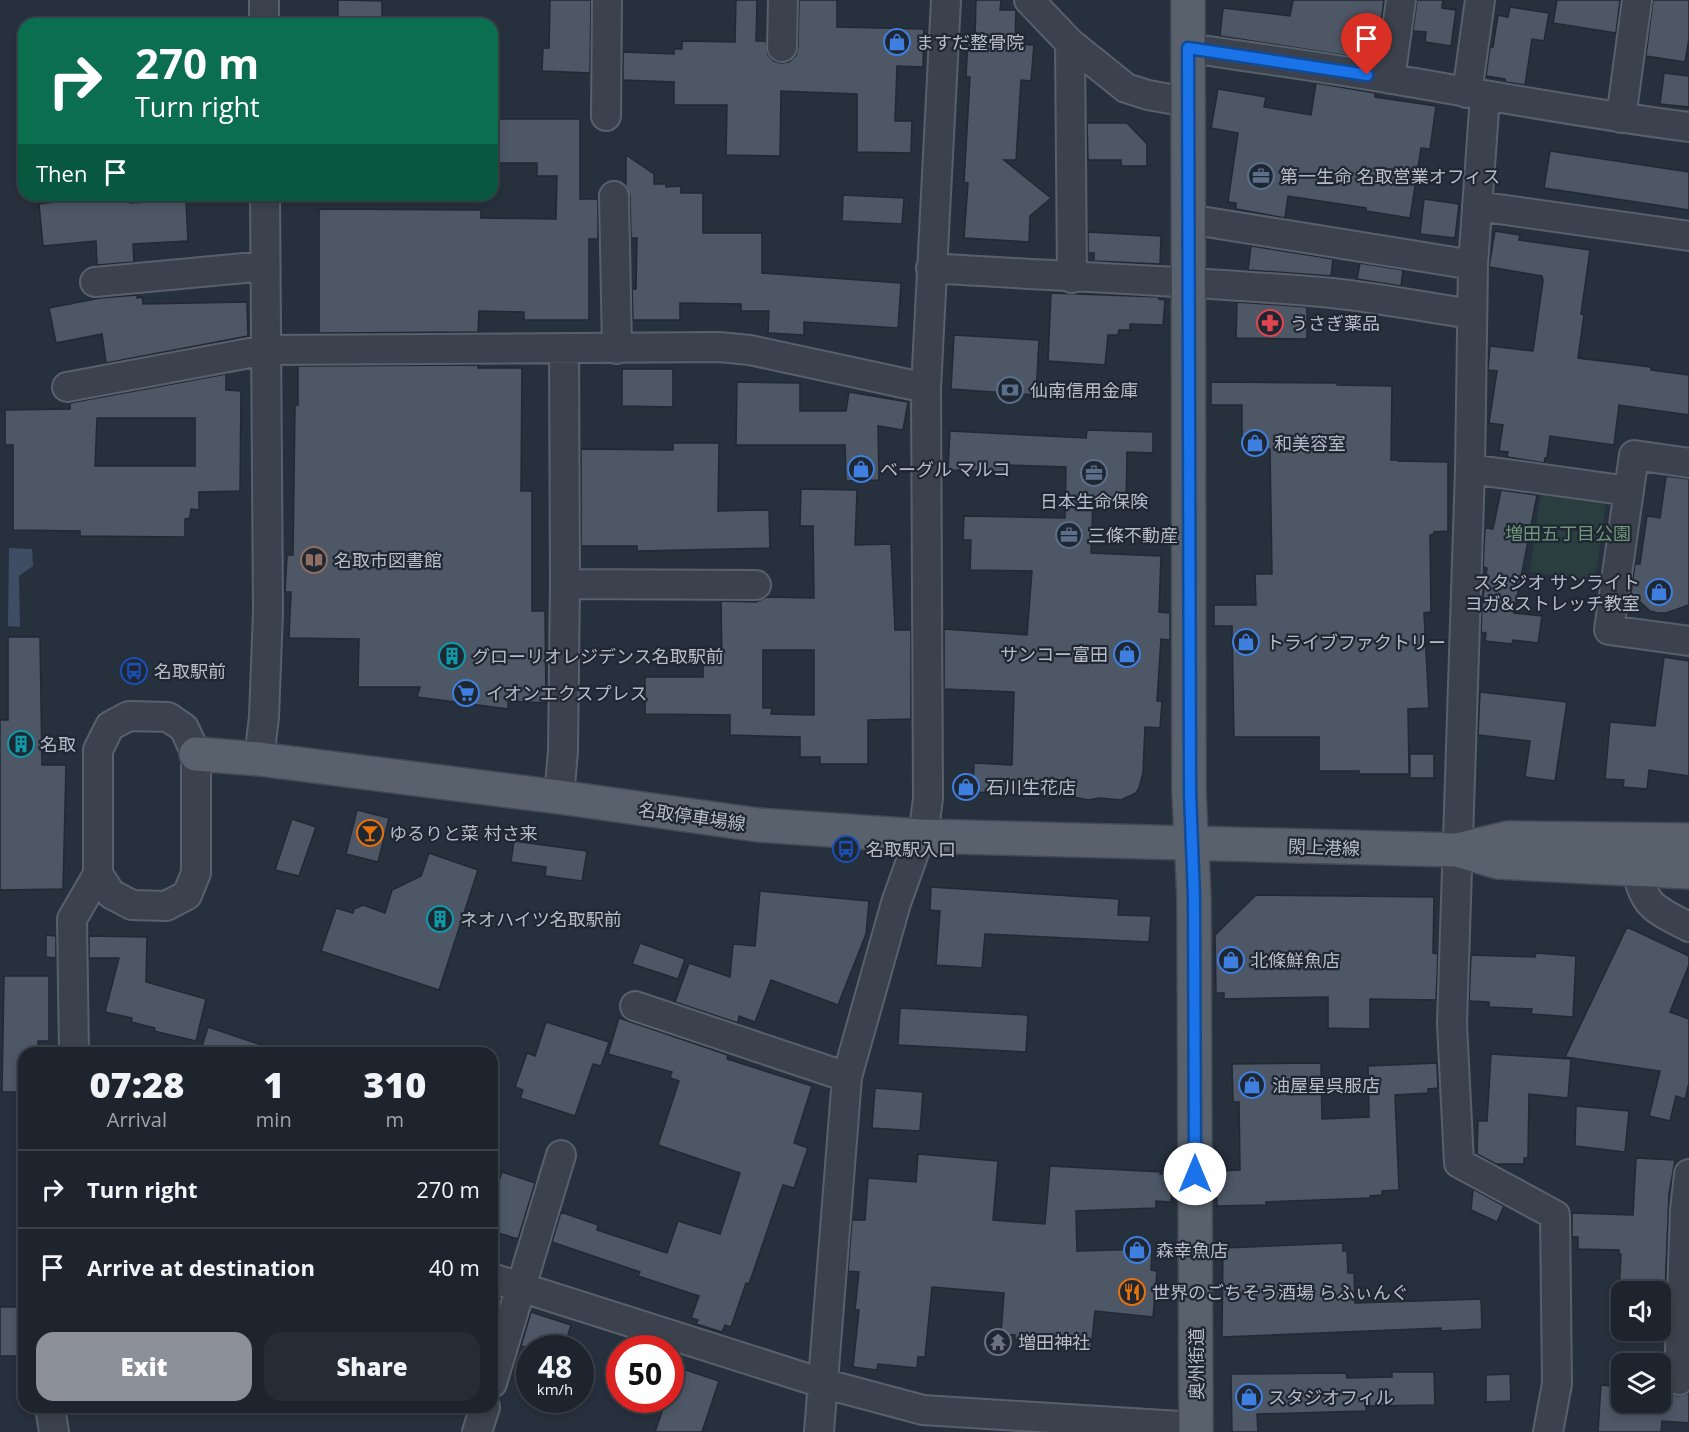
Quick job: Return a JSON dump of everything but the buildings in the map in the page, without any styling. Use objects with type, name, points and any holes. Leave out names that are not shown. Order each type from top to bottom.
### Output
[{"type":"main road","name":"奥州街道","points":[[1188,0],[1190,793],[1194,897],[1196,1429]]},
{"type":"main road","name":"名取停車場線","points":[[196,754],[259,759],[758,825],[920,836],[1191,845]]},
{"type":"main road","name":"閖上港線","points":[[1191,845],[1457,850],[1508,838],[1689,840]]},
{"type":"main road","name":"閖上港線","points":[[1457,850],[1498,862],[1689,872]]},
{"type":"street","points":[[264,0],[264,18]]},
{"type":"street","points":[[606,116],[608,0]]},
{"type":"street","points":[[782,47],[783,0]]},
{"type":"street","points":[[819,1432],[847,1077],[896,903],[925,822],[928,798],[926,388],[946,0]]},
{"type":"street","points":[[1029,0],[1070,43],[1126,88],[1148,95],[1187,102]]},
{"type":"street","points":[[1390,79],[1401,0]]},
{"type":"street","points":[[1480,0],[1476,95],[1477,207],[1473,265],[1470,469],[1452,1024],[1459,1163],[1555,1215],[1557,1384],[1548,1432]]},
{"type":"street","points":[[1621,118],[1638,0]]},
{"type":"street","points":[[1070,43],[1072,278]]},
{"type":"street","points":[[1188,48],[1689,127]]},
{"type":"street","points":[[614,196],[617,348]]},
{"type":"street","points":[[259,759],[264,717],[268,611],[265,201]]},
{"type":"street","points":[[1477,207],[1689,236]]},
{"type":"street","points":[[1188,219],[1473,265]]},
{"type":"street","points":[[95,282],[265,266]]},
{"type":"street","points":[[931,268],[1072,278],[1189,281],[1335,294],[1472,314]]},
{"type":"street","points":[[68,387],[266,350],[719,347],[750,350],[926,388]]},
{"type":"street","points":[[559,797],[563,751],[565,584],[564,348]]},
{"type":"street","points":[[1689,463],[1634,455],[1609,630],[1689,641]]},
{"type":"street","points":[[1470,469],[1629,491]]},
{"type":"street","points":[[565,584],[756,585]]},
{"type":"street","points":[[74,1047],[72,919],[98,874],[98,750],[110,726],[129,716],[168,717],[184,728],[196,754],[196,873],[187,895],[166,906],[132,905],[111,894],[98,874]]},
{"type":"street","points":[[1637,870],[1641,892],[1657,910],[1689,927]]},
{"type":"street","points":[[635,1006],[847,1077]]},
{"type":"street","points":[[498,1363],[561,1155]]},
{"type":"street","points":[[1679,1380],[1685,1210],[1689,1174]]},
{"type":"street","points":[[498,1280],[822,1383],[923,1410],[1196,1429]]},
{"type":"street","points":[[51,1413],[54,1432]]},
{"type":"street","points":[[477,1432],[483,1413]]},
{"type":"green space","name":"増田五丁目公園","points":[[1542,485],[1607,494],[1595,581],[1530,572]]},
{"type":"water","points":[[9,548],[32,549],[33,566],[19,576],[20,627],[8,626]]},
{"type":"place","name":"ますだ整骨院","points":[[897,42]]},
{"type":"place","name":"第一生命 名取営業オフィス","points":[[1261,176]]},
{"type":"place","name":"うさぎ薬品","points":[[1270,323]]},
{"type":"place","name":"仙南信用金庫","points":[[1010,390]]},
{"type":"place","name":"和美容室","points":[[1255,443]]},
{"type":"place","name":"ベーグル マルコ","points":[[861,469]]},
{"type":"place","name":"日本生命保険","points":[[1094,473]]},
{"type":"place","name":"三條不動産","points":[[1069,535]]},
{"type":"place","name":"名取市図書館","points":[[314,560]]},
{"type":"place","name":"スタジオ サンライト ヨガ&ストレッチ教室","points":[[1659,592]]},
{"type":"place","name":"トライブファクトリー","points":[[1246,642]]},
{"type":"place","name":"サンコー富田","points":[[1127,654]]},
{"type":"place","name":"グローリオレジデンス名取駅前","points":[[452,656]]},
{"type":"place","name":"名取駅前","points":[[134,671]]},
{"type":"place","name":"イオンエクスプレス","points":[[466,693]]},
{"type":"place","name":"名取","points":[[21,744]]},
{"type":"place","name":"石川生花店","points":[[966,787]]},
{"type":"place","name":"ゆるりと菜 村さ来","points":[[370,833]]},
{"type":"place","name":"名取駅入口","points":[[846,849]]},
{"type":"place","name":"ネオハイツ名取駅前","points":[[440,919]]},
{"type":"place","name":"北條鮮魚店","points":[[1231,960]]},
{"type":"place","name":"油屋星呉服店","points":[[1252,1085]]},
{"type":"place","name":"森幸魚店","points":[[1137,1250]]},
{"type":"place","name":"世界のごちそう酒場 らふぃんぐ","points":[[1132,1292]]},
{"type":"place","name":"増田神社","points":[[998,1342]]},
{"type":"place","name":"スタジオフィル","points":[[1249,1397]]},
{"type":"route","points":[[1195,1174],[1194,897],[1190,793],[1188,48],[1367,75]]}]
